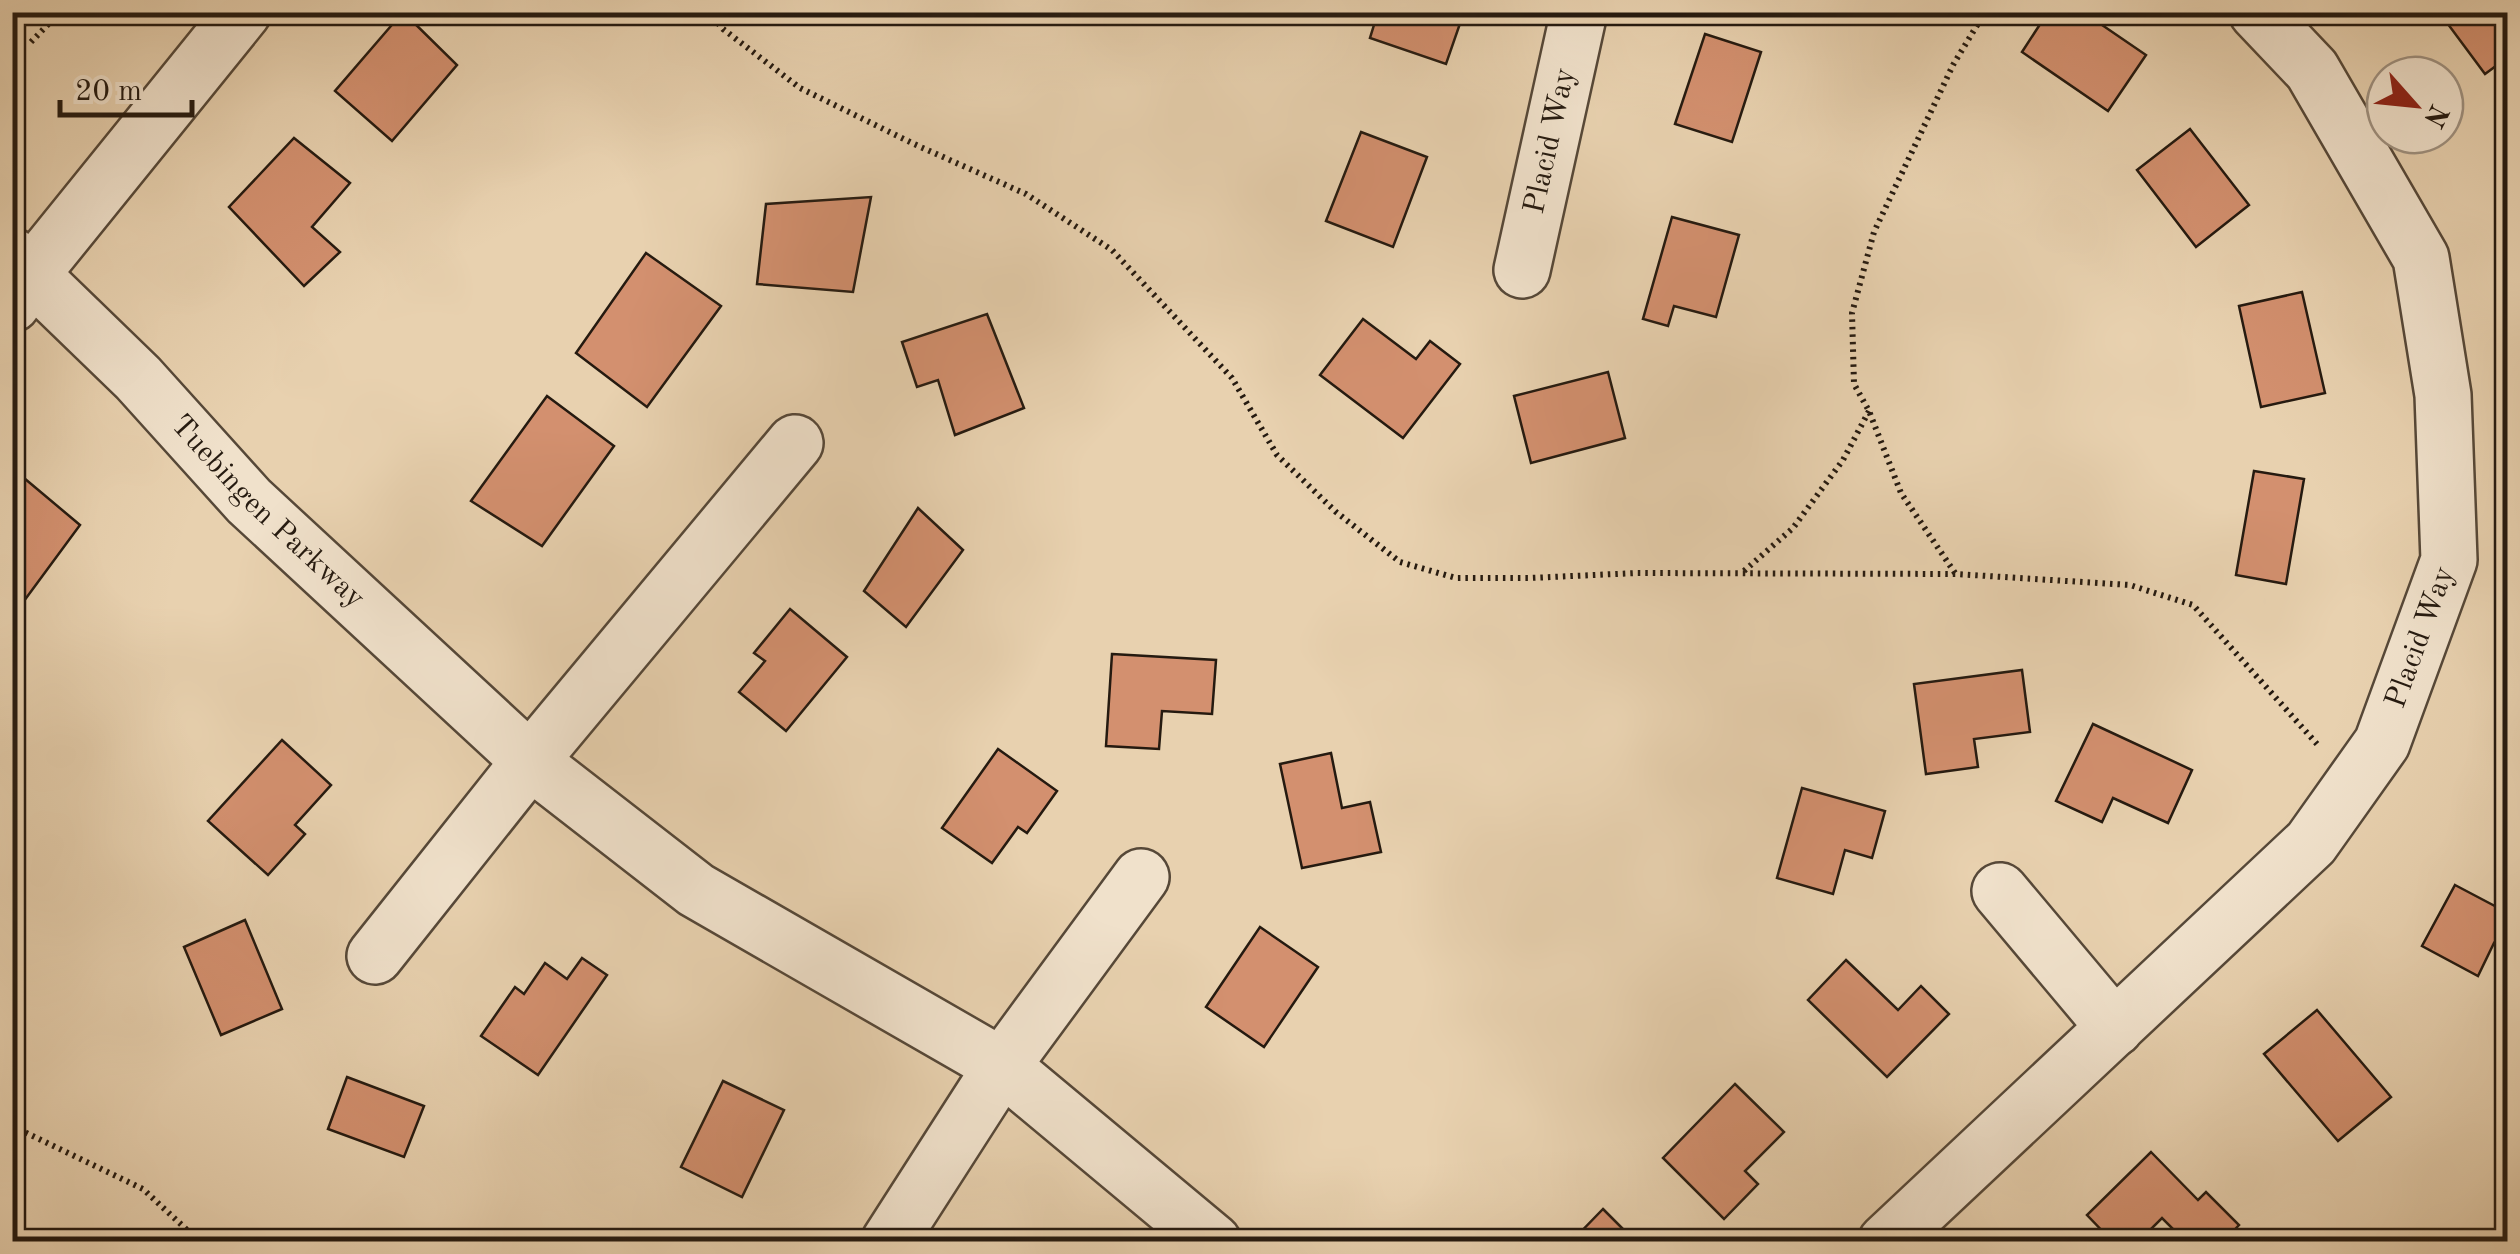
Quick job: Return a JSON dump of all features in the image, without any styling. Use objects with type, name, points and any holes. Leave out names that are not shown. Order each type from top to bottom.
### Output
[{"type":"street","points":[[19,278],[244,12]]},
{"type":"street","name":"Placid Way","points":[[1522,270],[1579,12]]},
{"type":"street","name":"Placid Way","points":[[1886,1242],[2312,843],[2382,743],[2449,560],[2443,395],[2421,258],[2312,70],[2257,12]]},
{"type":"street","name":"Tuebingen Parkway","points":[[19,278],[138,378],[250,502],[530,761],[696,890],[1002,1066],[1213,1242]]},
{"type":"street","points":[[375,956],[530,761],[795,442]]},
{"type":"street","points":[[889,1242],[1002,1066],[1141,876]]},
{"type":"street","points":[[2000,892],[2115,1028]]},
{"type":"path","points":[[31,42],[60,12]]},
{"type":"path","points":[[708,12],[800,88],[1026,194],[1112,250],[1232,378],[1277,456],[1336,512],[1400,562],[1456,578],[1744,572],[1956,574],[2130,585],[2194,605],[2317,744]]},
{"type":"path","points":[[1956,574],[1901,493],[1869,411],[1854,384],[1852,313],[1874,232],[1953,65],[1984,12]]},
{"type":"path","points":[[1744,572],[1793,528],[1842,460],[1869,411]]},
{"type":"path","points":[[12,1126],[143,1190],[200,1242]]},
{"type":"building","points":[[403,12],[457,65],[392,141],[335,91]]},
{"type":"building","points":[[1378,12],[1464,12],[1446,64],[1370,38]]},
{"type":"building","points":[[2048,12],[2083,12],[2146,55],[2108,111],[2022,52]]},
{"type":"building","points":[[2439,12],[2508,12],[2508,57],[2485,74]]},
{"type":"building","points":[[1705,34],[1761,52],[1732,142],[1675,124]]},
{"type":"building","points":[[2190,129],[2249,205],[2196,247],[2137,170]]},
{"type":"building","points":[[1361,132],[1427,157],[1393,247],[1326,221]]},
{"type":"building","points":[[294,138],[350,183],[312,227],[340,252],[304,286],[229,207]]},
{"type":"building","points":[[871,197],[853,292],[757,284],[766,204]]},
{"type":"building","points":[[1672,217],[1739,235],[1716,317],[1674,306],[1668,326],[1643,319]]},
{"type":"building","points":[[646,253],[721,306],[647,407],[576,353]]},
{"type":"building","points":[[2302,292],[2325,393],[2261,407],[2239,306]]},
{"type":"building","points":[[987,314],[1024,408],[955,435],[938,380],[917,387],[902,342]]},
{"type":"building","points":[[1363,319],[1416,359],[1430,341],[1460,364],[1403,438],[1320,375]]},
{"type":"building","points":[[1608,372],[1625,438],[1531,463],[1514,396]]},
{"type":"building","points":[[547,396],[614,446],[542,546],[471,501]]},
{"type":"building","points":[[2254,471],[2304,479],[2286,584],[2236,575]]},
{"type":"building","points":[[24,478],[80,525],[21,605],[12,599],[12,493]]},
{"type":"building","points":[[918,508],[963,550],[906,627],[864,591]]},
{"type":"building","points":[[790,609],[847,657],[786,731],[739,692],[765,661],[754,653]]},
{"type":"building","points":[[1112,654],[1216,660],[1212,714],[1162,711],[1159,749],[1106,746]]},
{"type":"building","points":[[2022,670],[2030,732],[1974,739],[1978,767],[1926,774],[1914,684]]},
{"type":"building","points":[[2093,724],[2192,770],[2168,823],[2113,798],[2102,822],[2056,801]]},
{"type":"building","points":[[282,740],[331,785],[295,825],[305,834],[268,875],[208,821]]},
{"type":"building","points":[[998,749],[1057,791],[1027,833],[1018,827],[992,863],[942,828]]},
{"type":"building","points":[[1331,753],[1342,808],[1370,802],[1381,852],[1302,868],[1280,764]]},
{"type":"building","points":[[1802,788],[1885,811],[1872,858],[1845,850],[1833,894],[1777,878]]},
{"type":"building","points":[[2455,885],[2508,913],[2508,950],[2494,943],[2478,976],[2422,946]]},
{"type":"building","points":[[245,920],[282,1009],[221,1035],[184,947]]},
{"type":"building","points":[[1260,927],[1318,967],[1264,1047],[1206,1007]]},
{"type":"building","points":[[582,958],[607,975],[538,1075],[481,1036],[515,987],[524,994],[545,963],[567,979]]},
{"type":"building","points":[[1846,960],[1898,1010],[1921,986],[1949,1014],[1887,1077],[1808,1000]]},
{"type":"building","points":[[2317,1010],[2391,1097],[2338,1141],[2264,1054]]},
{"type":"building","points":[[347,1077],[424,1106],[404,1157],[328,1129]]},
{"type":"building","points":[[723,1081],[784,1110],[742,1197],[681,1167]]},
{"type":"building","points":[[1735,1084],[1784,1132],[1745,1171],[1758,1184],[1724,1219],[1663,1158]]},
{"type":"building","points":[[2151,1152],[2198,1200],[2206,1192],[2239,1225],[2223,1242],[2186,1242],[2162,1218],[2138,1242],[2113,1242],[2087,1215]]},
{"type":"building","points":[[1603,1209],[1636,1242],[1571,1242]]}]
